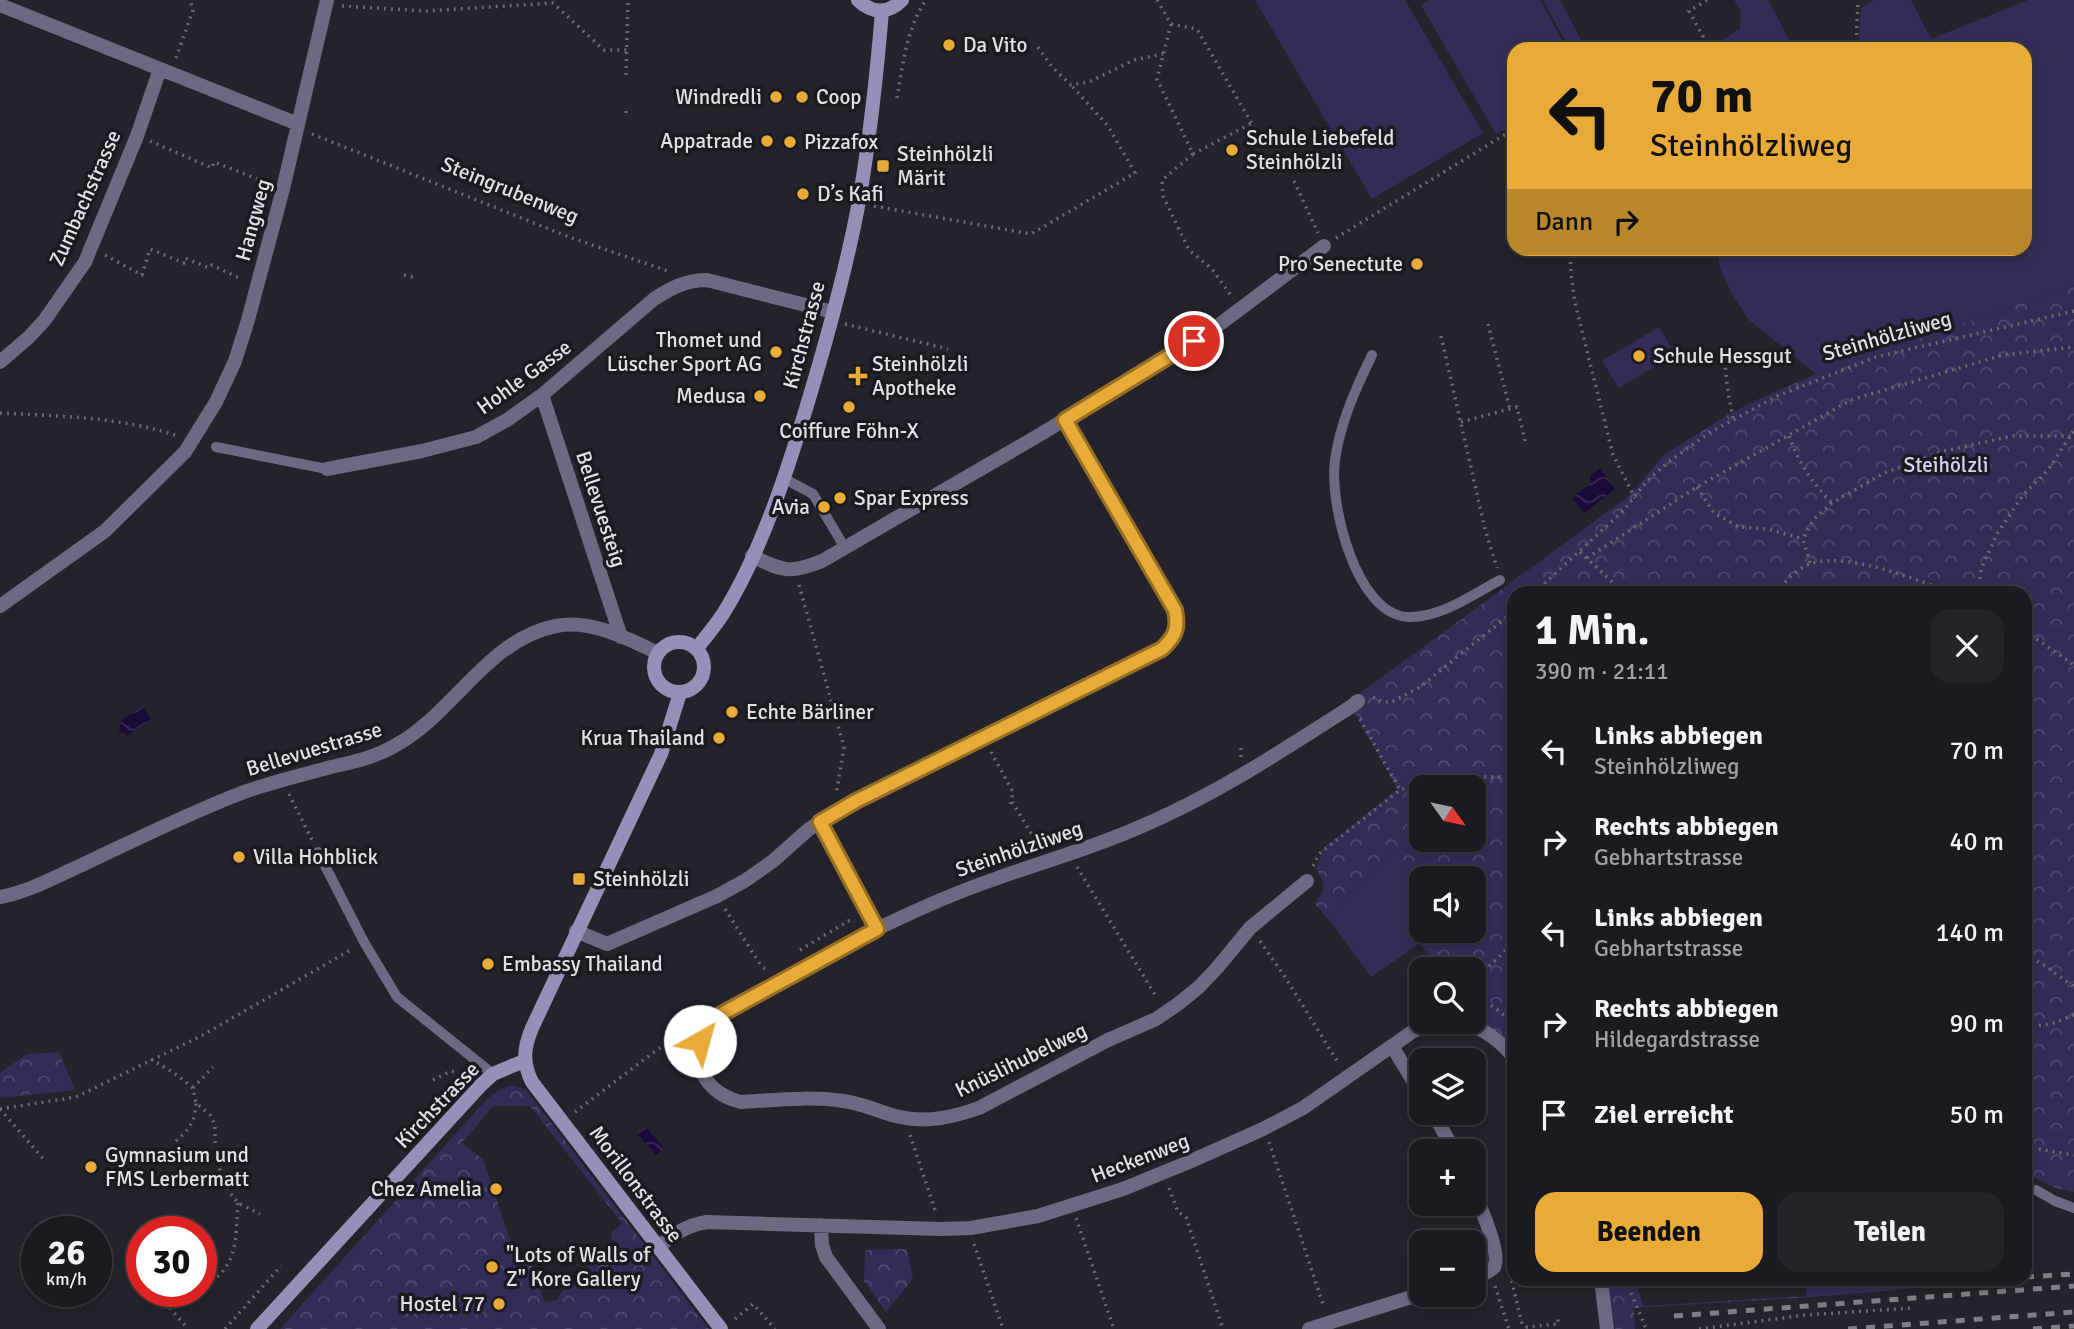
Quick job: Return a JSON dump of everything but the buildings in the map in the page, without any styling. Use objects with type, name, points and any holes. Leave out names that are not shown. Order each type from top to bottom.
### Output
[{"type":"street","name":"Hangweg","points":[[0,606],[105,531],[178,459],[193,441],[216,402],[238,351],[283,189],[327,0]]},
{"type":"street","points":[[858,0],[865,7],[882,12],[902,0]]},
{"type":"street","points":[[3,8],[298,124]]},
{"type":"street","name":"Kirchstrasse","points":[[697,648],[727,606],[752,556],[783,478],[805,412],[832,316],[858,204],[874,97],[882,12]]},
{"type":"street","name":"Zumbachstrasse","points":[[0,362],[44,321],[85,262],[165,71]]},
{"type":"street","points":[[752,556],[771,566],[796,570],[822,561],[1065,420],[1212,330],[1324,246]]},
{"type":"street","points":[[693,280],[707,280],[832,316]]},
{"type":"street","name":"Hohle Gasse","points":[[327,469],[422,451],[476,437],[507,420],[542,395],[654,299],[670,288],[693,280]]},
{"type":"street","name":"Bellevuesteig","points":[[542,395],[621,637]]},
{"type":"street","points":[[576,931],[607,944],[717,895],[761,870],[803,833],[826,818],[1162,649],[1172,640],[1178,622],[1175,610],[1065,420]]},
{"type":"street","name":"Bellevuestrasse","points":[[0,897],[50,880],[213,804],[281,780],[372,757],[395,746],[412,736],[496,658],[518,642],[539,632],[557,626],[588,627],[621,637],[658,653]]},
{"type":"street","points":[[676,641],[697,648],[704,661],[704,676],[694,688],[680,693],[665,688],[655,676],[654,660],[658,653],[669,643],[676,641]]},
{"type":"street","points":[[524,1061],[531,1028],[661,754],[680,693]]},
{"type":"street","name":"Steinhölzliweg","points":[[872,931],[959,892],[1105,842],[1191,803],[1235,780],[1355,703]]},
{"type":"street","points":[[707,1026],[718,1016],[872,931],[826,818]]},
{"type":"street","name":"Knüslihubelweg","points":[[707,1026],[700,1041],[700,1065],[714,1090],[730,1100],[741,1102],[820,1098],[846,1101],[921,1120],[957,1116],[979,1108],[1108,1040],[1156,1019],[1199,987],[1250,928],[1307,881]]},
{"type":"street","points":[[1486,1031],[1507,1050]]},
{"type":"street","name":"Heckenweg","points":[[658,1247],[682,1229],[692,1224],[707,1222],[971,1228],[1038,1216],[1123,1189],[1263,1129],[1303,1108],[1409,1034]]},
{"type":"street","points":[[1392,1046],[1409,1074]]},
{"type":"street","name":"Kirchstrasse","points":[[257,1329],[481,1085],[493,1074],[524,1061]]},
{"type":"street","name":"Morillonstrasse","points":[[524,1061],[532,1082],[658,1247],[727,1325]]},
{"type":"street","points":[[1483,1216],[1496,1252],[1496,1262],[1486,1272]]},
{"type":"street","points":[[821,1225],[826,1257],[879,1329]]},
{"type":"street","points":[[1602,1286],[1607,1329]]},
{"type":"street","points":[[1309,1329],[1409,1298]]},
{"type":"lane","points":[[1372,355],[1348,410],[1335,463],[1338,514],[1344,540],[1364,584],[1383,608],[1406,617],[1441,611],[1500,580]]},
{"type":"lane","name":"Hohle Gasse","points":[[216,447],[327,469]]},
{"type":"lane","points":[[783,478],[813,494],[845,548]]},
{"type":"lane","points":[[318,852],[364,942],[397,997],[493,1074]]},
{"type":"lane","points":[[2036,1189],[2055,1201],[2074,1208]]},
{"type":"path","points":[[165,71],[193,10],[190,0]]},
{"type":"path","points":[[626,75],[628,0]]},
{"type":"path","points":[[897,98],[906,42],[926,0]]},
{"type":"path","points":[[1157,0],[1171,24],[1157,79],[1193,155]]},
{"type":"path","points":[[1706,42],[1689,11],[1707,0]]},
{"type":"path","points":[[1856,42],[1858,0]]},
{"type":"path","points":[[349,6],[426,11],[553,3],[604,50],[627,50]]},
{"type":"path","points":[[1171,24],[1197,29],[1263,143]]},
{"type":"path","points":[[858,204],[1031,233],[1135,173],[1108,126],[1052,66],[1038,47]]},
{"type":"path","points":[[1071,85],[1089,82],[1134,60],[1163,54]]},
{"type":"path","points":[[626,111],[626,117]]},
{"type":"path","points":[[1240,309],[1212,269],[1189,250],[1163,196],[1162,180],[1193,155],[1252,123]]},
{"type":"path","name":"Steingrubenweg","points":[[313,134],[569,237],[693,280]]},
{"type":"path","points":[[1294,181],[1324,246],[1507,134]]},
{"type":"path","points":[[152,142],[212,168],[214,162],[263,181]]},
{"type":"path","points":[[112,258],[142,275],[150,249],[184,263],[185,258],[209,268],[212,265],[239,278]]},
{"type":"path","points":[[1570,256],[1576,303],[1613,456],[1634,498]]},
{"type":"path","points":[[404,275],[417,278]]},
{"type":"path","name":"Steinhölzliweg","points":[[1542,586],[1622,512],[1648,480],[1667,463],[1733,419],[1792,388],[1876,357],[2074,311]]},
{"type":"path","points":[[832,316],[948,349]]},
{"type":"path","points":[[1488,324],[1510,409]]},
{"type":"path","points":[[1441,336],[1485,529],[1500,580]]},
{"type":"path","points":[[1723,347],[1733,419]]},
{"type":"path","points":[[1587,558],[1697,487],[1851,400],[2003,355],[2074,347]]},
{"type":"path","points":[[1461,422],[1517,407],[1525,445]]},
{"type":"path","points":[[0,414],[107,419],[161,430]]},
{"type":"path","points":[[1980,586],[1981,569],[1997,534],[2023,495],[2048,470],[2074,430]]},
{"type":"path","points":[[1789,436],[1805,470],[1832,503]]},
{"type":"path","points":[[1810,563],[1804,539],[1814,519],[1832,503],[1884,472],[1944,451],[2014,436],[2072,436]]},
{"type":"path","points":[[1697,487],[1714,513],[1739,527],[1768,529],[1804,539]]},
{"type":"path","points":[[1580,552],[1617,586]]},
{"type":"path","points":[[1781,586],[1786,579],[1810,563],[1833,560],[1903,575],[1932,586]]},
{"type":"path","points":[[796,570],[844,747],[826,818]]},
{"type":"path","points":[[1400,790],[1355,703],[1364,696],[1382,702],[1392,702],[1404,697],[1507,617]]},
{"type":"path","points":[[2032,636],[2074,665]]},
{"type":"path","points":[[983,738],[1013,792],[1010,808]]},
{"type":"path","points":[[1241,748],[1241,757]]},
{"type":"path","points":[[1307,881],[1319,854],[1400,790],[1424,780],[1448,777],[1507,777]]},
{"type":"path","points":[[281,780],[318,852]]},
{"type":"path","points":[[1011,800],[1048,861]]},
{"type":"path","points":[[1069,854],[1166,1012]]},
{"type":"path","points":[[717,895],[760,964],[768,969],[771,967]]},
{"type":"path","points":[[794,954],[850,920],[872,931]]},
{"type":"path","points":[[1257,937],[1333,1055]]},
{"type":"path","points":[[0,1109],[76,1097],[203,1035],[364,942]]},
{"type":"path","points":[[1486,969],[1507,949]]},
{"type":"path","points":[[2032,958],[2074,987]]},
{"type":"path","points":[[1486,1002],[1507,1017]]},
{"type":"path","points":[[2032,1026],[2051,1024],[2074,1015]]},
{"type":"path","points":[[562,1122],[659,1049],[697,1028],[707,1026]]},
{"type":"path","points":[[151,1059],[193,1088],[195,1117],[186,1133],[176,1141]]},
{"type":"path","points":[[193,1088],[213,1067]]},
{"type":"path","points":[[433,1080],[451,1071],[473,1077],[481,1085]]},
{"type":"path","points":[[196,1103],[210,1115],[215,1125],[215,1145],[221,1175],[230,1193],[239,1203],[260,1214]]},
{"type":"path","points":[[0,1109],[46,1162]]},
{"type":"path","points":[[906,1128],[913,1141],[937,1216]]},
{"type":"path","points":[[1269,1142],[1325,1308]]},
{"type":"path","points":[[2032,1148],[2074,1155]]},
{"type":"path","points":[[1169,1187],[1178,1212],[1186,1217],[1223,1329]]},
{"type":"path","points":[[217,1278],[226,1268],[233,1252],[239,1203]]},
{"type":"path","points":[[1076,1219],[1114,1329]]},
{"type":"path","points":[[974,1241],[1003,1329]]},
{"type":"path","points":[[225,1329],[281,1266]]},
{"type":"path","points":[[1491,1270],[1509,1329]]},
{"type":"path","points":[[1513,1286],[1522,1324],[1527,1327],[1559,1324],[1558,1318]]},
{"type":"path","points":[[1632,1286],[1648,1329]]},
{"type":"path","points":[[727,1325],[753,1304],[775,1329]]},
{"type":"path","points":[[170,1307],[188,1329]]},
{"type":"path","points":[[1699,1329],[1805,1315],[1912,1308]]},
{"type":"green space","points":[[1255,0],[1405,0],[1483,133],[1372,199]]},
{"type":"green space","points":[[1429,0],[1540,0],[1563,42],[1507,42],[1507,128],[1496,134],[1421,5]]},
{"type":"green space","points":[[1543,0],[1560,0],[1582,42],[1566,42]]},
{"type":"green space","points":[[1734,0],[1768,0],[1790,42],[1722,42],[1740,29],[1741,11]]},
{"type":"green space","points":[[1873,0],[1911,0],[1931,39],[2028,0],[2074,0],[2074,285],[1816,374],[1749,320],[1731,292],[1720,268],[1718,256],[2032,256],[2032,42],[1859,42],[1861,8]]},
{"type":"green space","name":"Steihölzli","points":[[2074,285],[2074,1192],[2055,1188],[2032,1176],[2032,586],[1507,586],[1507,1050],[1486,1032],[1486,957],[1430,957],[1420,944],[1486,943],[1486,866],[1409,866],[1409,871],[1395,848],[1341,904],[1330,921],[1314,903],[1324,886],[1316,868],[1322,854],[1320,851],[1398,789],[1348,702],[1629,496],[1665,454],[1729,414],[1816,374]]},
{"type":"green space","points":[[1659,327],[1675,354],[1619,388],[1602,361]]},
{"type":"green space","points":[[1395,848],[1409,871],[1409,943],[1421,943],[1371,977],[1330,921],[1341,904]]},
{"type":"green space","points":[[59,1052],[75,1090],[0,1098],[0,1073],[27,1054]]},
{"type":"green space","points":[[512,1085],[526,1090],[709,1329],[280,1329],[487,1099],[500,1089]],"holes":[[[493,1106],[530,1106],[622,1223],[611,1233],[612,1240],[618,1243],[577,1275],[558,1299],[545,1303],[528,1255],[519,1257],[515,1246],[512,1246],[483,1159],[462,1143]]]},
{"type":"green space","points":[[907,1249],[913,1279],[886,1312],[864,1281],[865,1250]]},
{"type":"green space","points":[[1609,1286],[1637,1286],[1643,1306],[1806,1296],[1806,1286],[1920,1286],[1810,1297],[1634,1308],[1635,1329],[1615,1329]]},
{"type":"water","points":[[1600,468],[1615,489],[1584,513],[1572,498],[1591,483],[1590,476]]},
{"type":"water","points":[[142,706],[151,719],[127,736],[121,733],[118,723]]},
{"type":"water","points":[[645,1126],[664,1148],[656,1155],[637,1133]]},
{"type":"railway","points":[[2032,1277],[2074,1274]]},
{"type":"railway","points":[[1674,1316],[2074,1286]]},
{"type":"railway","points":[[1848,1329],[2074,1312]]},
{"type":"railway","points":[[2033,1329],[2074,1326]]},
{"type":"place","name":"Da Vito","points":[[949,45]]},
{"type":"place","name":"Windredli","points":[[776,97]]},
{"type":"place","name":"Coop","points":[[802,97]]},
{"type":"place","name":"Appatrade","points":[[767,141]]},
{"type":"place","name":"Pizzafox","points":[[790,142]]},
{"type":"place","name":"Schule Liebefeld Steinhölzli","points":[[1232,150]]},
{"type":"place","name":"Steinhölzli Märit","points":[[883,166]]},
{"type":"place","name":"D’s Kafi","points":[[803,194]]},
{"type":"place","name":"Pro Senectute","points":[[1417,264]]},
{"type":"place","name":"Thomet und Lüscher Sport AG","points":[[776,352]]},
{"type":"place","name":"Schule Hessgut","points":[[1639,356]]},
{"type":"place","name":"Steinhölzli Apotheke","points":[[858,376]]},
{"type":"place","name":"Medusa","points":[[760,396]]},
{"type":"place","name":"Coiffure Föhn-X","points":[[849,407]]},
{"type":"place","name":"Spar Express","points":[[840,498]]},
{"type":"place","name":"Avia","points":[[824,507]]},
{"type":"place","name":"Echte Bärliner","points":[[732,712]]},
{"type":"place","name":"Krua Thailand","points":[[719,738]]},
{"type":"place","name":"Villa Hohblick","points":[[239,857]]},
{"type":"place","name":"Steinhölzli","points":[[579,879]]},
{"type":"place","name":"Embassy Thailand","points":[[488,964]]},
{"type":"place","name":"Gymnasium und FMS Lerbermatt","points":[[91,1167]]},
{"type":"place","name":"Chez Amelia","points":[[496,1189]]},
{"type":"place","name":"\"Lots of Walls of Z\" Kore Gallery","points":[[492,1267]]},
{"type":"place","name":"Hostel 77","points":[[499,1304]]},
{"type":"route","points":[[700,1041],[707,1026],[718,1016],[877,929],[820,822],[856,801],[1162,649],[1172,640],[1178,622],[1175,610],[1065,420],[1194,341]]}]
